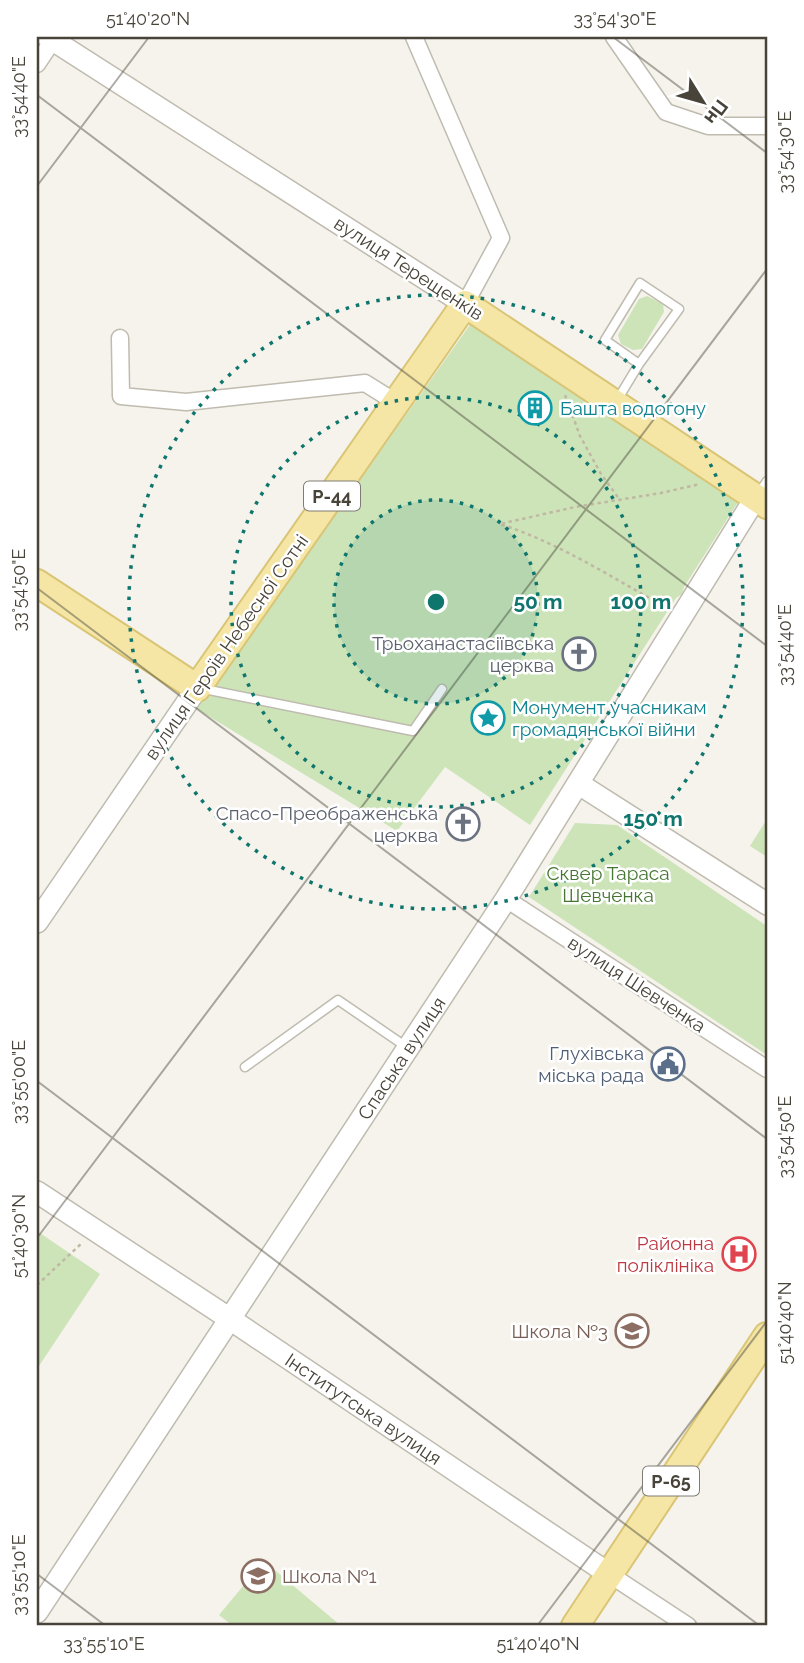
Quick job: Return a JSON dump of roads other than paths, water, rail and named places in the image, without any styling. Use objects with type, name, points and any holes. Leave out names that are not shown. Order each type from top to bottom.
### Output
[{"type":"main road","name":"вулиця Терещенків","points":[[466,304],[723,475],[763,494]]},
{"type":"main road","name":"вулиця Героїв Небесної Сотні","points":[[197,688],[466,304]]},
{"type":"main road","points":[[37,583],[197,688]]},
{"type":"main road","name":"Р-65","points":[[575,1626],[767,1336]]},
{"type":"street","points":[[414,37],[501,238],[466,304]]},
{"type":"street","points":[[614,37],[666,112],[708,126],[767,126]]},
{"type":"street","points":[[37,64],[50,38]]},
{"type":"street","name":"вулиця Терещенків","points":[[50,38],[466,304]]},
{"type":"street","points":[[120,338],[121,396],[186,402],[365,383],[397,403]]},
{"type":"street","name":"Спаська вулиця","points":[[37,1612],[506,899],[682,617],[763,494]]},
{"type":"street","name":"вулиця Героїв Небесної Сотні","points":[[37,922],[197,688]]},
{"type":"street","points":[[579,784],[767,904]]},
{"type":"street","name":"вулиця Шевченка","points":[[506,899],[767,1069]]},
{"type":"street","name":"Інститутська вулиця","points":[[37,1192],[688,1626]]},
{"type":"lane","points":[[615,404],[639,364],[679,309],[640,283],[605,340],[639,364]]},
{"type":"lane","points":[[197,688],[413,731],[442,689]]},
{"type":"lane","points":[[245,1068],[338,1000],[408,1048]]},
{"type":"place","name":"Башта водогону","points":[[535,408]]},
{"type":"place","name":"Трьоханастасіївська церква","points":[[579,654]]},
{"type":"place","name":"Монумент учасникам громадянської війни","points":[[488,718]]},
{"type":"place","name":"Спасо-Преображенська церква","points":[[463,824]]},
{"type":"place","name":"Глухівська міська рада","points":[[668,1064]]},
{"type":"place","name":"Районна поліклініка","points":[[739,1254]]},
{"type":"place","name":"Школа №3","points":[[632,1331]]},
{"type":"place","name":"Школа №1","points":[[258,1576]]},
{"type":"park label","name":"Сквер Тараса Шевченка","points":[[608,884]]}]
